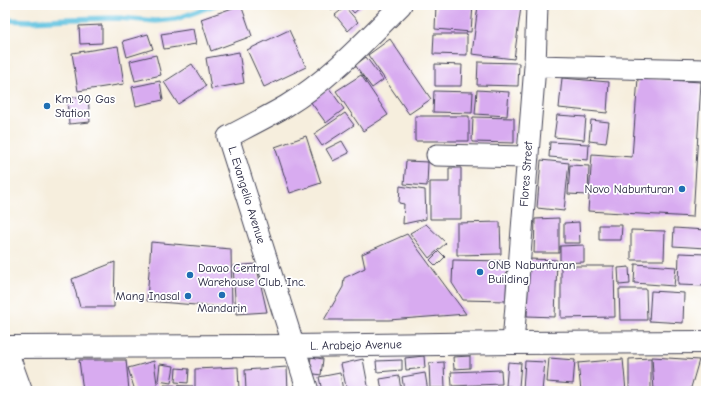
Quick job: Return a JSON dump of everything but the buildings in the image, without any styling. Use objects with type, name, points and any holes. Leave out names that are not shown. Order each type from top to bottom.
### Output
[{"type":"main road","name":"L. Arabejo Avenue","points":[[5,347],[706,342]]},
{"type":"main road","points":[[5,347],[21,391]]},
{"type":"street","name":"L. Evangelio Avenue","points":[[308,391],[228,137],[286,106],[319,83],[358,48],[401,5]]},
{"type":"street","name":"Flores Street","points":[[513,343],[535,66],[537,5]]},
{"type":"street","points":[[535,66],[706,70]]},
{"type":"street","points":[[438,155],[528,157]]},
{"type":"waterway","points":[[5,20],[29,21],[118,18],[156,21],[176,19],[215,5]]},
{"type":"place","name":"Km. 90 Gas Station","points":[[47,106]]},
{"type":"place","name":"Novo Nabunturan","points":[[682,189]]},
{"type":"place","name":"ONB Nabunturan Building","points":[[480,272]]},
{"type":"place","name":"Davao Central Warehouse Club, Inc.","points":[[190,275]]},
{"type":"place","name":"Mandarin","points":[[222,295]]},
{"type":"place","name":"Mang Inasal","points":[[188,296]]}]
